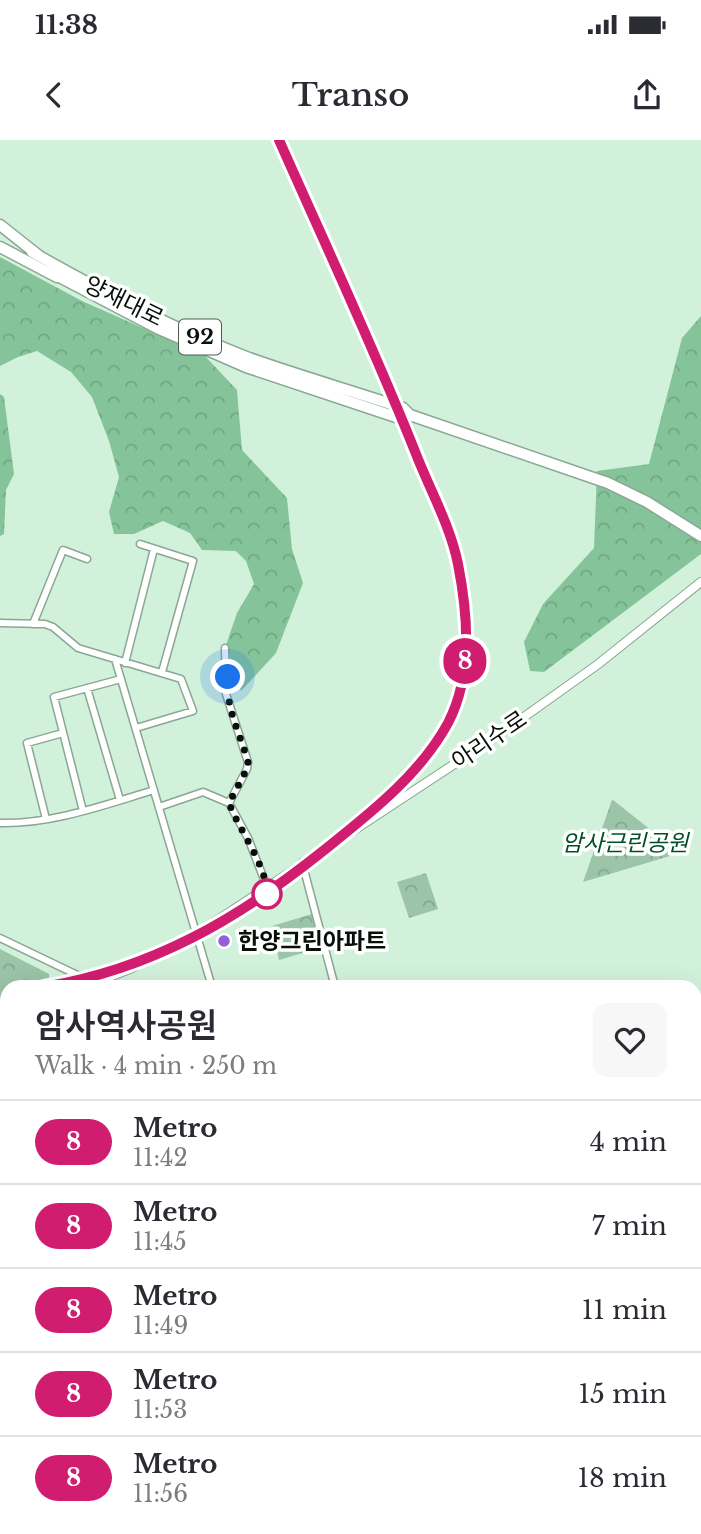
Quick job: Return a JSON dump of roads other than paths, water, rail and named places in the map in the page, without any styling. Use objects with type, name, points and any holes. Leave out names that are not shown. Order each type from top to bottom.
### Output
[{"type":"main road","points":[[0,225],[38,255]]},
{"type":"main road","name":"양재대로","points":[[0,232],[80,279],[206,340],[249,358],[403,408],[410,415],[608,483],[657,507],[701,536]]},
{"type":"main road","name":"양재대로","points":[[0,242],[57,277],[159,329],[246,367],[399,418],[410,415]]},
{"type":"main road","points":[[0,247],[57,277]]},
{"type":"street","points":[[140,544],[193,561],[162,672]]},
{"type":"street","points":[[125,663],[154,549]]},
{"type":"street","points":[[33,624],[63,550],[87,559]]},
{"type":"street","name":"아리수로","points":[[106,980],[196,933],[500,734],[597,665],[701,583]]},
{"type":"street","points":[[0,623],[53,627],[78,648],[181,678],[193,711],[136,729]]},
{"type":"street","points":[[225,648],[226,694],[248,762],[229,803]]},
{"type":"street","points":[[115,659],[210,980]]},
{"type":"street","points":[[83,811],[54,697],[121,679]]},
{"type":"street","points":[[87,688],[120,800]]},
{"type":"street","points":[[46,819],[27,743],[63,733]]},
{"type":"street","points":[[0,822],[46,819],[154,790]]},
{"type":"street","points":[[159,807],[202,792],[229,803],[248,838],[267,887]]},
{"type":"street","points":[[302,862],[333,980]]},
{"type":"street","points":[[0,938],[85,980]]},
{"type":"metro line","name":"8","points":[[81,980],[144,960],[206,933],[279,886],[359,822],[429,753],[449,722],[459,693],[465,662],[467,629],[457,560],[445,521],[392,393],[279,140]]},
{"type":"place","name":"한양그린아파트","points":[[224,941]]},
{"type":"park label","name":"암사근린공원","points":[[625,843]]}]
